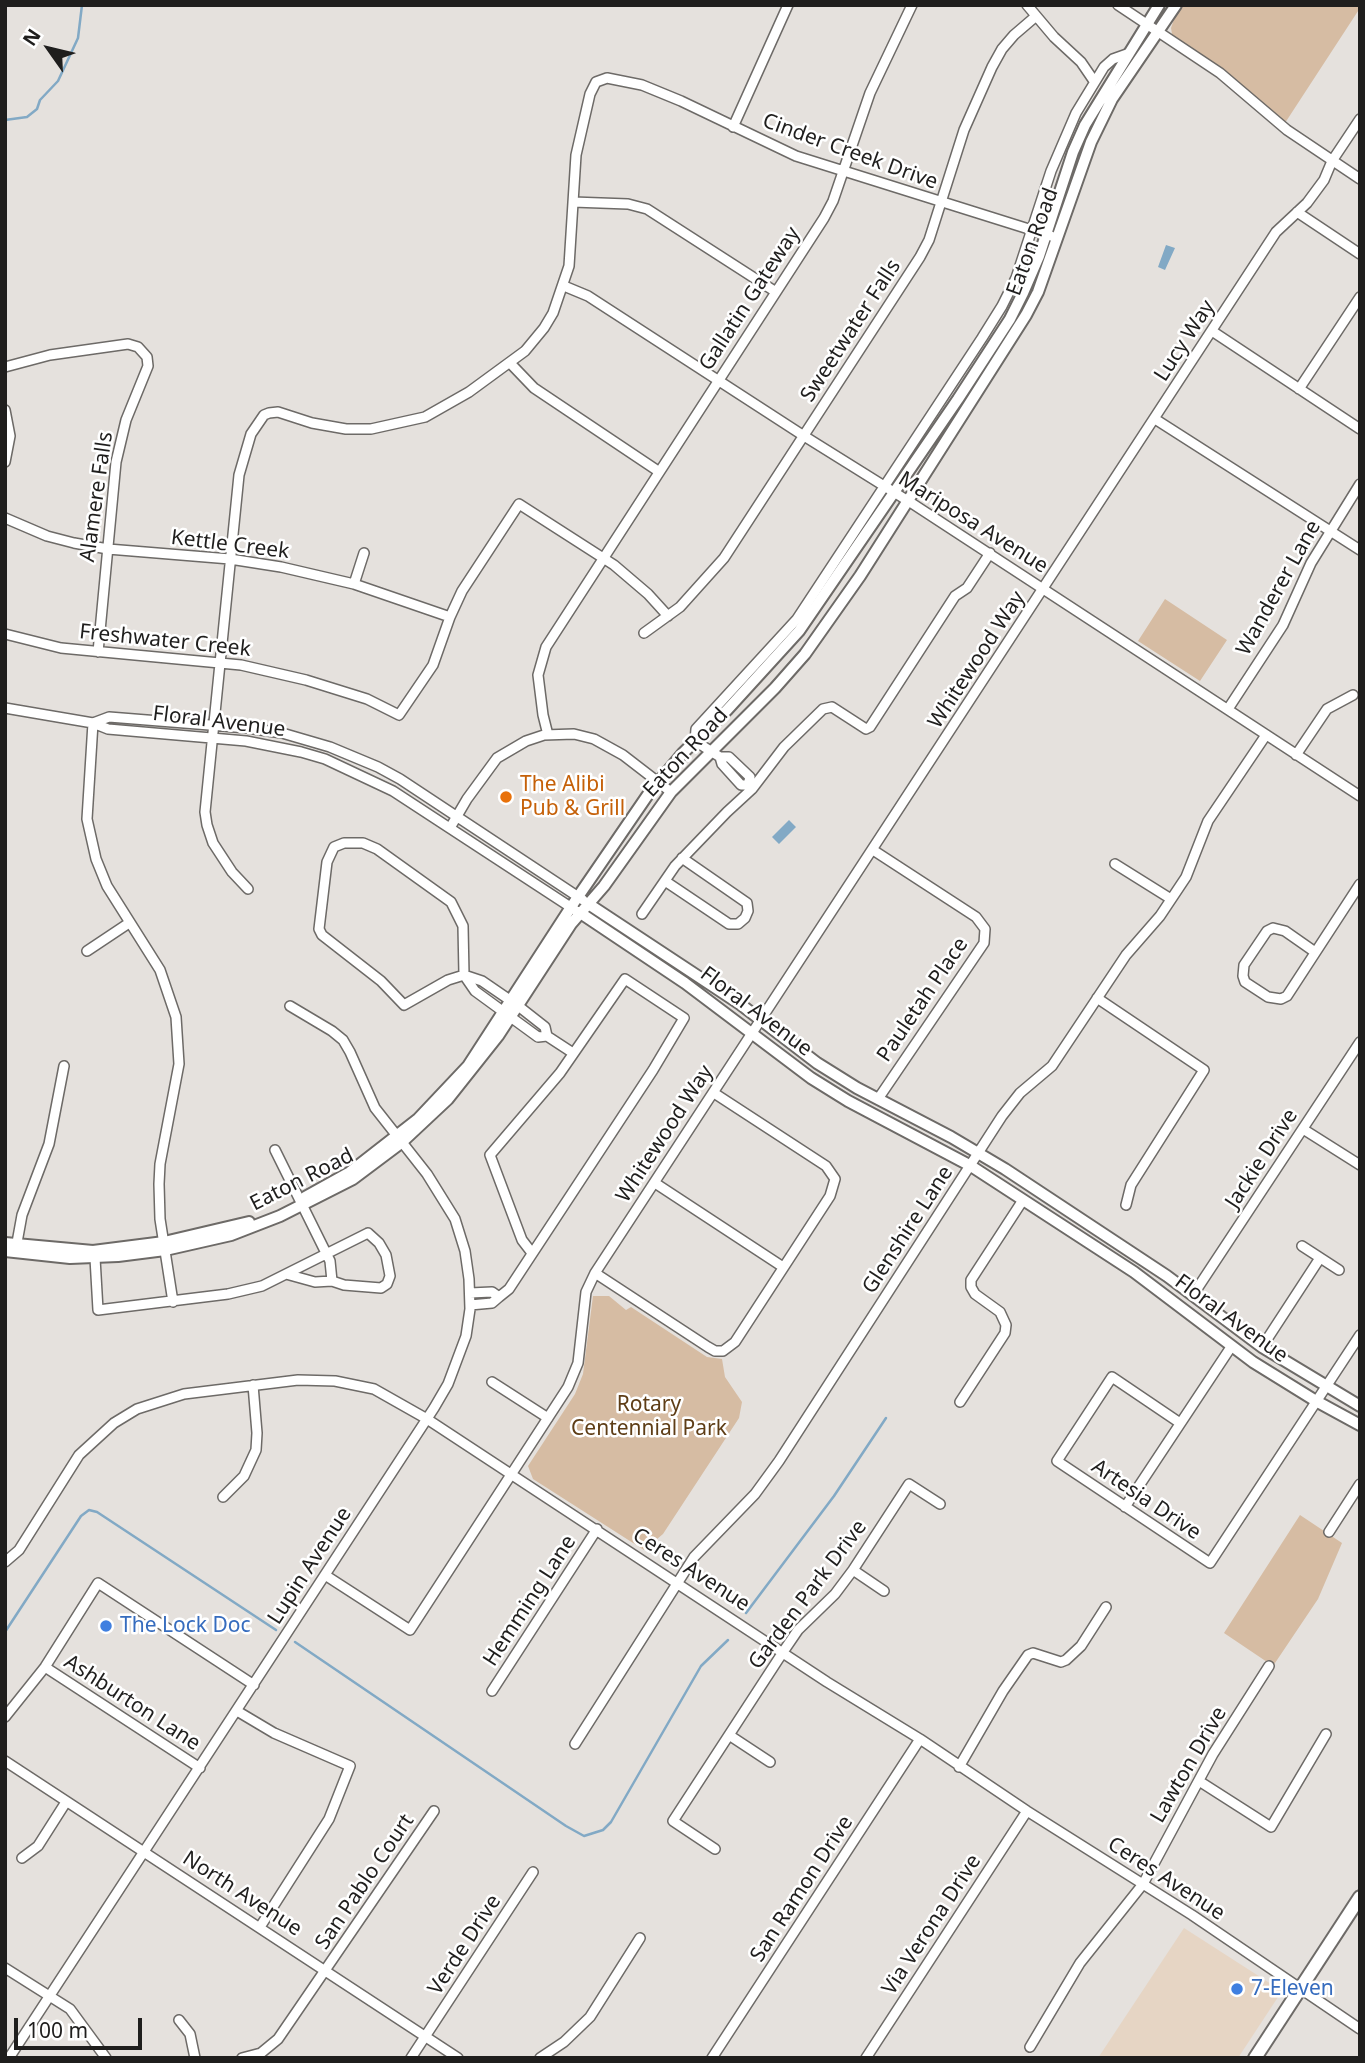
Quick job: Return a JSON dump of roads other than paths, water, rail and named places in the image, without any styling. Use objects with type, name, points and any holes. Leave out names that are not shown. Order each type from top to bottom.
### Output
[{"type":"main road","points":[[1255,2058],[1360,1897]]},
{"type":"street","points":[[733,127],[788,5]]},
{"type":"street","name":"Gallatin Gateway","points":[[548,735],[538,675],[546,647],[833,201],[870,93],[912,5]]},
{"type":"street","points":[[1027,5],[1035,17],[1081,62],[1094,81]]},
{"type":"street","points":[[1118,5],[1220,73],[1287,130],[1360,179]]},
{"type":"street","name":"Eaton Road","points":[[889,490],[1010,319],[1023,293],[1085,125],[1159,5]]},
{"type":"street","name":"Eaton Road","points":[[582,900],[604,886],[671,792],[716,754],[823,631],[1027,316],[1091,142],[1112,99],[1176,5]]},
{"type":"street","name":"Sweetwater Falls","points":[[644,633],[680,607],[724,558],[920,257],[942,203],[964,130],[992,67],[1008,42],[1035,17]]},
{"type":"street","name":"Eaton Road","points":[[10,1248],[70,1258],[95,1258],[231,1235],[353,1179],[428,1119],[465,1079],[658,782],[799,631],[1003,306],[1021,266],[1058,152],[1076,113],[1094,81],[1110,61],[1127,54]]},
{"type":"street","name":"Cinder Creek Drive","points":[[573,202],[578,144],[590,94],[596,82],[607,78],[642,85],[681,101],[796,156],[1057,237]]},
{"type":"street","name":"Lucy Way","points":[[1045,588],[1276,232],[1324,180],[1332,161],[1360,119]]},
{"type":"street","points":[[248,889],[232,872],[213,843],[207,825],[206,796],[222,662],[239,475],[251,433],[264,415],[278,412],[312,423],[346,429],[371,429],[425,417],[469,392],[525,351],[544,328],[564,286],[572,252],[573,202],[619,203],[648,209],[776,292]]},
{"type":"street","points":[[1297,212],[1360,254]]},
{"type":"street","name":"Mariposa Avenue","points":[[564,286],[588,296],[908,500],[1360,796]]},
{"type":"street","points":[[1300,389],[1360,297]]},
{"type":"street","points":[[1212,331],[1360,429]]},
{"type":"street","name":"Alamere Falls","points":[[5,367],[50,355],[128,344],[138,346],[145,352],[148,366],[120,440],[98,652]]},
{"type":"street","points":[[510,363],[534,388],[658,471]]},
{"type":"street","points":[[5,410],[10,436],[5,462]]},
{"type":"street","points":[[1155,419],[1360,550]]},
{"type":"street","name":"Wanderer Lane","points":[[1228,709],[1283,625],[1311,563],[1360,484]]},
{"type":"street","points":[[450,617],[462,591],[519,504],[602,558],[648,594],[668,616]]},
{"type":"street","name":"Kettle Creek","points":[[5,518],[47,536],[107,549],[230,559],[281,567],[354,584],[450,617]]},
{"type":"street","points":[[354,584],[363,553]]},
{"type":"street","points":[[642,914],[682,859],[750,787],[783,747],[823,709],[832,707],[866,729],[870,727],[956,596],[967,588],[990,553]]},
{"type":"street","name":"Whitewood Way","points":[[326,1575],[410,1630],[574,1376],[578,1363],[583,1304],[595,1273],[1045,588]]},
{"type":"street","name":"Freshwater Creek","points":[[5,634],[61,648],[222,662],[306,681],[367,699],[399,715],[433,665],[450,617]]},
{"type":"street","points":[[1296,755],[1327,709],[1353,695]]},
{"type":"street","name":"Floral Avenue","points":[[5,708],[93,723],[108,729],[275,746],[325,759],[383,786],[685,982],[789,1063],[839,1095],[971,1166],[1135,1272],[1231,1347],[1316,1401],[1360,1425]]},
{"type":"street","name":"Floral Avenue","points":[[93,723],[109,717],[282,733],[330,747],[378,767],[675,960],[817,1063],[979,1153],[1193,1295],[1262,1347],[1360,1406]]},
{"type":"street","points":[[93,723],[87,798],[91,841],[101,873],[160,970],[176,1017],[179,1064],[160,1164],[159,1184],[160,1219],[173,1302]]},
{"type":"street","points":[[450,828],[497,758],[526,741],[548,735],[574,734],[594,739],[623,755],[671,792]]},
{"type":"street","name":"Glenshire Lane","points":[[575,1744],[677,1582],[705,1543],[767,1478],[1011,1104],[1052,1066],[1126,955],[1160,916],[1186,877],[1208,821],[1266,735]]},
{"type":"street","points":[[695,741],[716,754],[741,785],[750,787]]},
{"type":"street","points":[[547,1036],[545,1027],[514,1003],[482,981],[464,975],[448,980],[404,1005],[381,981],[322,935],[319,929],[327,862],[334,847],[344,843],[363,844],[377,849],[451,902],[463,926],[464,975],[475,991],[538,1037],[547,1036],[573,1053]]},
{"type":"street","name":"Pauletah Place","points":[[873,850],[976,917],[985,929],[984,943],[878,1099]]},
{"type":"street","points":[[664,881],[729,924],[738,924],[745,918],[747,903],[682,859]]},
{"type":"street","points":[[1115,864],[1171,899]]},
{"type":"street","points":[[1315,952],[1285,931],[1273,928],[1267,931],[1244,965],[1245,982],[1268,998],[1281,999],[1287,996],[1360,884]]},
{"type":"street","points":[[87,951],[129,923]]},
{"type":"street","points":[[470,1305],[492,1303],[509,1289],[532,1254],[684,1018],[625,979],[573,1053],[490,1155],[522,1240],[532,1254]]},
{"type":"street","points":[[1097,998],[1204,1070],[1131,1185],[1126,1205]]},
{"type":"street","name":"Lupin Avenue","points":[[9,2058],[427,1419],[449,1384],[466,1336],[470,1293],[465,1251],[455,1219],[441,1194],[375,1108],[351,1052],[342,1040],[290,1006]]},
{"type":"street","name":"Jackie Drive","points":[[1193,1295],[1359,1047]]},
{"type":"street","points":[[64,1066],[49,1144],[10,1248],[93,1251],[164,1246]]},
{"type":"street","points":[[595,1273],[708,1348],[723,1351],[736,1342],[834,1188],[835,1180],[826,1166],[714,1093]]},
{"type":"street","points":[[1303,1129],[1360,1165]]},
{"type":"street","points":[[275,1150],[326,1253],[332,1269],[332,1281]]},
{"type":"street","points":[[655,1183],[783,1267]]},
{"type":"street","points":[[960,1402],[1005,1333],[1006,1325],[1000,1312],[975,1294],[971,1280],[1023,1200]]},
{"type":"street","points":[[95,1258],[98,1310],[173,1302],[262,1286],[326,1253],[368,1233],[379,1243],[386,1255],[390,1276],[387,1284],[381,1288],[344,1285],[332,1281],[315,1282],[286,1274]]},
{"type":"street","points":[[1301,1245],[1339,1269]]},
{"type":"street","points":[[1262,1347],[1320,1258]]},
{"type":"street","points":[[470,1293],[492,1292],[499,1297]]},
{"type":"street","name":"Artesia Drive","points":[[1180,1423],[1112,1377],[1056,1461],[1210,1563],[1360,1335]]},
{"type":"street","points":[[1125,1507],[1231,1347]]},
{"type":"street","name":"Ceres Avenue","points":[[5,1562],[19,1550],[79,1455],[114,1423],[137,1409],[184,1394],[253,1385],[318,1380],[355,1384],[392,1398],[427,1419],[1143,1884],[1360,2029]]},
{"type":"street","points":[[492,1382],[548,1418]]},
{"type":"street","points":[[223,1497],[244,1476],[256,1450],[253,1385]]},
{"type":"street","name":"Garden Park Drive","points":[[715,1849],[673,1821],[783,1652],[798,1630],[835,1594],[853,1570],[909,1484],[940,1504]]},
{"type":"street","points":[[1329,1532],[1360,1484]]},
{"type":"street","name":"Hemming Lane","points":[[492,1691],[597,1529]]},
{"type":"street","points":[[853,1570],[884,1591]]},
{"type":"street","points":[[5,1717],[45,1667],[99,1583],[254,1685]]},
{"type":"street","points":[[959,1767],[1003,1691],[1028,1655],[1033,1653],[1060,1662],[1066,1660],[1081,1646],[1106,1607]]},
{"type":"street","name":"Lawton Drive","points":[[1030,2047],[1080,1963],[1143,1884],[1213,1754],[1269,1666]]},
{"type":"street","name":"Ashburton Lane","points":[[45,1667],[200,1768]]},
{"type":"street","points":[[237,1711],[274,1733],[350,1766],[329,1819],[260,1927]]},
{"type":"street","points":[[1199,1781],[1271,1827],[1326,1734]]},
{"type":"street","points":[[729,1735],[770,1762]]},
{"type":"street","name":"San Ramon Drive","points":[[712,2058],[920,1739]]},
{"type":"street","name":"North Avenue","points":[[5,1761],[290,1945],[324,1972],[458,2058]]},
{"type":"street","points":[[22,1858],[38,1846],[66,1802]]},
{"type":"street","name":"San Pablo Court","points":[[242,2058],[261,2053],[278,2039],[434,1811]]},
{"type":"street","name":"Via Verona Drive","points":[[866,2058],[1027,1811]]},
{"type":"street","name":"Verde Drive","points":[[411,2058],[533,1872]]},
{"type":"street","points":[[540,2058],[564,2042],[590,2017],[639,1938]]},
{"type":"street","points":[[5,1968],[49,1995],[78,2017],[93,2043],[106,2058]]},
{"type":"street","points":[[180,2020],[190,2034],[195,2058]]},
{"type":"water","points":[[1166,245],[1175,248],[1165,270],[1158,267]]},
{"type":"water","points":[[789,820],[796,827],[779,844],[772,837]]},
{"type":"waterway","points":[[5,120],[27,117],[37,109],[40,100],[58,81],[78,38],[82,5]]},
{"type":"waterway","points":[[746,1613],[834,1496],[886,1418]]},
{"type":"waterway","points":[[5,1632],[81,1516],[89,1510],[97,1512],[276,1630]]},
{"type":"waterway","points":[[295,1642],[584,1836],[603,1830],[611,1822],[701,1666],[728,1640]]},
{"type":"place","name":"The Alibi Pub & Grill","points":[[506,797]]},
{"type":"place","name":"The Lock Doc","points":[[106,1626]]},
{"type":"place","name":"7-Eleven","points":[[1237,1989]]},
{"type":"park label","name":"Rotary Centennial Park","points":[[649,1417]]}]
